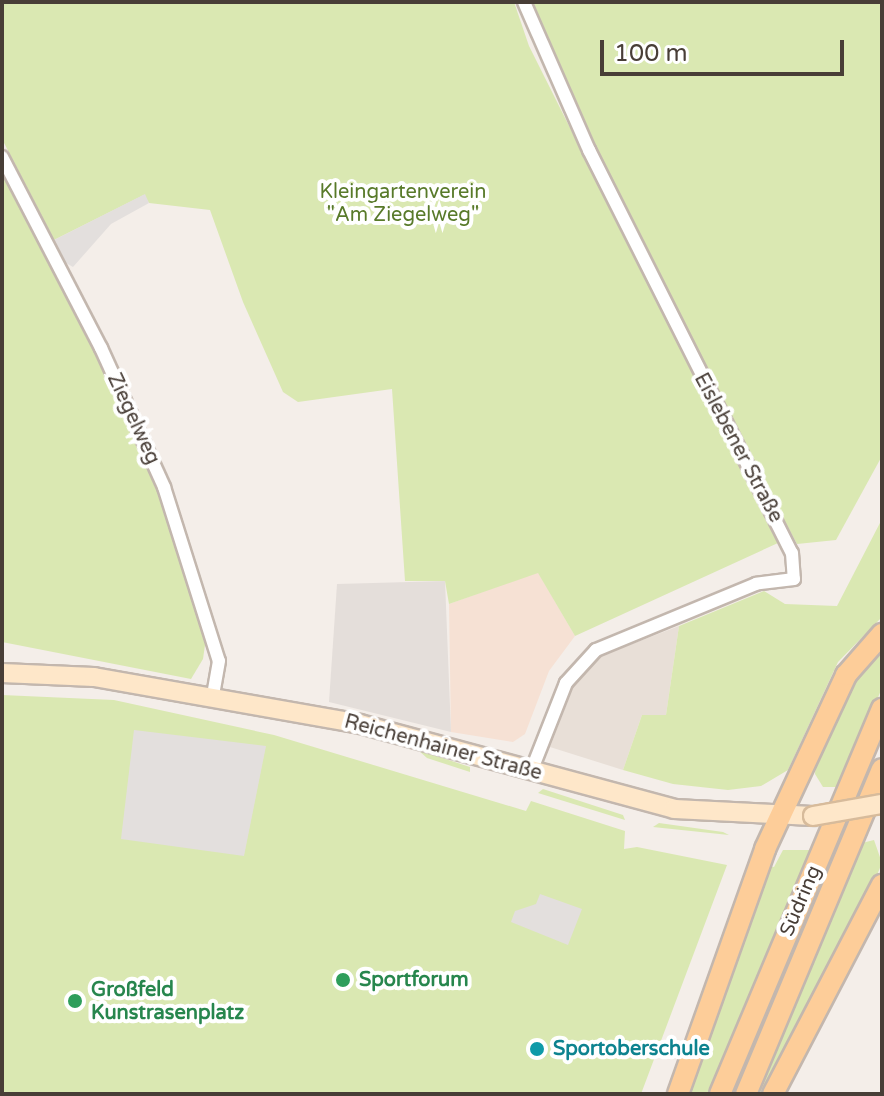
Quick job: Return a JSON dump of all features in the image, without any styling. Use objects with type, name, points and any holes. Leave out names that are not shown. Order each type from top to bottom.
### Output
[{"type":"main road","points":[[678,1094],[765,849],[846,675],[882,634]]},
{"type":"main road","name":"Reichenhainer Straße","points":[[2,673],[94,677],[213,695],[403,734],[531,772],[674,809],[813,816],[882,804]]},
{"type":"main road","name":"Südring","points":[[720,1094],[882,709]]},
{"type":"main road","name":"Südring","points":[[746,1094],[882,769]]},
{"type":"main road","points":[[773,1094],[882,885]]},
{"type":"street","name":"Eislebener Straße","points":[[524,2],[589,150],[792,553],[794,579],[756,584],[596,650],[566,683],[531,772]]},
{"type":"street","name":"Ziegelweg","points":[[2,157],[101,348],[164,487],[219,661],[213,695]]},
{"type":"shaded area","points":[[145,194],[149,203],[111,224],[73,267],[66,263],[54,240]]},
{"type":"shaded area","points":[[538,572],[575,636],[549,671],[525,734],[513,742],[451,732],[449,604]]},
{"type":"shaded area","points":[[445,581],[451,732],[329,702],[337,584]]},
{"type":"shaded area","points":[[679,626],[666,715],[642,715],[623,770],[550,747],[574,685],[598,657]]},
{"type":"shaded area","points":[[134,730],[266,746],[244,856],[121,839]]},
{"type":"shaded area","points":[[540,894],[582,909],[568,945],[511,922],[515,911],[536,904]]},
{"type":"green space","name":"Kleingartenverein \"Am Ziegelweg\"","points":[[2,2],[514,2],[529,46],[778,543],[575,636],[538,573],[449,604],[445,581],[405,581],[392,389],[298,402],[283,392],[243,302],[210,210],[149,203],[144,195],[54,240],[2,139]]},
{"type":"green space","points":[[531,2],[882,2],[882,456],[836,540],[797,544],[700,364],[544,42]]},
{"type":"green space","points":[[2,168],[99,359],[161,500],[206,638],[203,659],[191,679],[2,642]]},
{"type":"green space","points":[[882,519],[882,617],[838,662],[788,770],[761,786],[728,790],[673,784],[623,770],[642,715],[666,715],[679,626],[764,591],[785,604],[837,606]]},
{"type":"green space","points":[[882,642],[882,688],[840,787],[823,787],[815,774],[816,761],[854,674]]},
{"type":"green space","name":"Sportforum","points":[[2,695],[114,700],[274,735],[526,811],[531,801],[625,831],[624,849],[637,847],[727,865],[641,1094],[2,1094]]},
{"type":"green space","points":[[418,750],[470,767],[470,772],[427,758]]},
{"type":"green space","points":[[543,789],[623,815],[625,820],[538,793]]},
{"type":"green space","points":[[659,823],[723,832],[729,835],[653,827]]},
{"type":"green space","points":[[874,840],[882,863],[851,938],[766,1094],[755,1094],[862,843]]},
{"type":"green space","points":[[783,850],[812,850],[710,1094],[684,1094],[769,866],[774,867]]},
{"type":"place","name":"Sportforum","points":[[343,980]]},
{"type":"place","name":"Großfeld Kunstrasenplatz","points":[[75,1001]]},
{"type":"place","name":"Sportoberschule","points":[[537,1049]]}]
